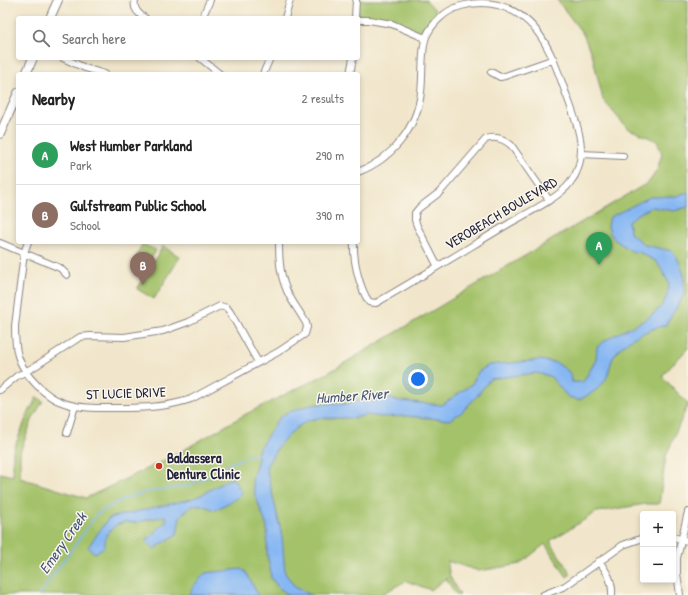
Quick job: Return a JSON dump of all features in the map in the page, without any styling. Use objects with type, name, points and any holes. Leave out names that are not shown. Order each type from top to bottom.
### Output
[{"type":"main road","points":[[51,16],[58,0]]},
{"type":"main road","points":[[27,72],[32,60]]},
{"type":"main road","points":[[1,130],[16,97]]},
{"type":"street","points":[[136,0],[135,8],[142,16]]},
{"type":"street","points":[[203,16],[210,0]]},
{"type":"street","points":[[286,16],[290,0]]},
{"type":"street","points":[[355,16],[356,0]]},
{"type":"street","name":"VEROBEACH BOULEVARD","points":[[354,244],[356,264],[360,280],[368,300],[372,303],[397,290],[563,191],[570,184],[580,162],[581,141],[578,126],[554,59],[542,36],[527,20],[514,11],[489,3],[475,2],[455,8],[438,20],[425,38]]},
{"type":"street","points":[[360,20],[392,24],[425,38],[419,106],[411,126],[392,151],[372,166],[360,171]]},
{"type":"street","points":[[491,72],[497,76],[503,77],[554,59]]},
{"type":"street","points":[[67,60],[96,72]]},
{"type":"street","points":[[202,60],[216,72]]},
{"type":"street","points":[[264,72],[269,60]]},
{"type":"street","points":[[350,72],[353,60]]},
{"type":"street","points":[[438,265],[417,226],[415,213],[419,208],[440,192],[486,139],[490,137],[502,139],[511,145],[549,200]]},
{"type":"street","points":[[581,154],[623,156]]},
{"type":"street","points":[[0,243],[60,268],[67,275]]},
{"type":"street","name":"ST LUCIE DRIVE","points":[[27,244],[24,253],[15,326],[15,338],[19,358],[33,381],[48,395],[63,403],[88,408],[130,408],[159,406],[181,402],[202,394],[278,352],[305,334],[307,327],[289,296],[284,284],[279,266],[279,244]]},
{"type":"street","points":[[0,390],[17,376],[80,337],[124,337],[163,331],[188,322],[220,306],[223,306],[230,312],[258,362]]},
{"type":"street","points":[[67,432],[75,406]]},
{"type":"street","points":[[680,595],[676,565],[688,512]]},
{"type":"street","points":[[676,538],[688,541]]},
{"type":"street","points":[[543,595],[564,586],[624,545],[640,539]]},
{"type":"street","points":[[599,561],[609,576],[612,595]]},
{"type":"green space","points":[[359,0],[426,0],[439,14],[424,32],[418,33],[388,20],[360,16],[358,10]]},
{"type":"green space","points":[[557,0],[688,0],[688,348],[662,376],[688,404],[666,456],[659,504],[646,504],[597,512],[550,541],[571,574],[567,577],[545,544],[520,564],[479,571],[447,561],[450,577],[460,595],[456,595],[446,578],[431,590],[406,581],[380,595],[0,595],[0,473],[13,476],[13,451],[27,416],[37,397],[43,401],[33,418],[20,452],[20,478],[86,498],[173,456],[246,414],[326,374],[649,182],[657,170],[662,154],[657,141],[627,128],[603,100],[593,58],[583,34]]},
{"type":"green space","points":[[142,244],[156,250],[145,270],[133,264]]},
{"type":"green space","points":[[163,246],[180,257],[154,299],[137,289]]},
{"type":"water","points":[[688,192],[688,207],[674,211],[652,207],[636,215],[628,222],[631,234],[645,245],[672,251],[678,259],[684,275],[684,295],[666,325],[637,336],[619,350],[613,358],[605,381],[591,393],[579,400],[568,397],[550,376],[536,373],[490,379],[462,412],[449,420],[406,416],[381,417],[367,415],[353,418],[318,418],[307,421],[296,428],[279,445],[266,467],[282,535],[285,573],[295,587],[311,595],[289,595],[279,588],[271,578],[267,555],[267,527],[255,495],[252,480],[258,458],[258,450],[278,419],[286,413],[317,404],[345,404],[357,401],[390,399],[442,405],[472,384],[478,372],[489,365],[540,360],[557,363],[569,372],[572,382],[583,382],[596,360],[597,347],[613,336],[648,318],[662,306],[668,290],[669,283],[657,262],[639,252],[633,252],[615,240],[610,233],[608,226],[610,217],[650,197],[676,196]]},
{"type":"water","points":[[231,478],[235,481],[242,493],[239,497],[215,510],[202,505],[194,505],[180,517],[177,534],[154,549],[146,541],[167,520],[165,516],[133,523],[125,522],[116,525],[107,534],[104,547],[95,553],[88,547],[108,519],[191,499]]},
{"type":"water","points":[[241,569],[246,572],[258,595],[190,595],[192,588],[205,573]]},
{"type":"waterway","name":"Emery Creek","points":[[39,595],[97,514],[119,501],[145,492],[187,486],[217,473],[231,463],[251,455],[261,454]]},
{"type":"place","name":"West Humber Parkland","points":[[599,265]]},
{"type":"place","name":"Gulfstream Public School","points":[[143,285]]},
{"type":"place","name":"Baldassera Denture Clinic","points":[[159,466]]},
{"type":"water label","name":"Humber River","points":[[352,396]]}]
